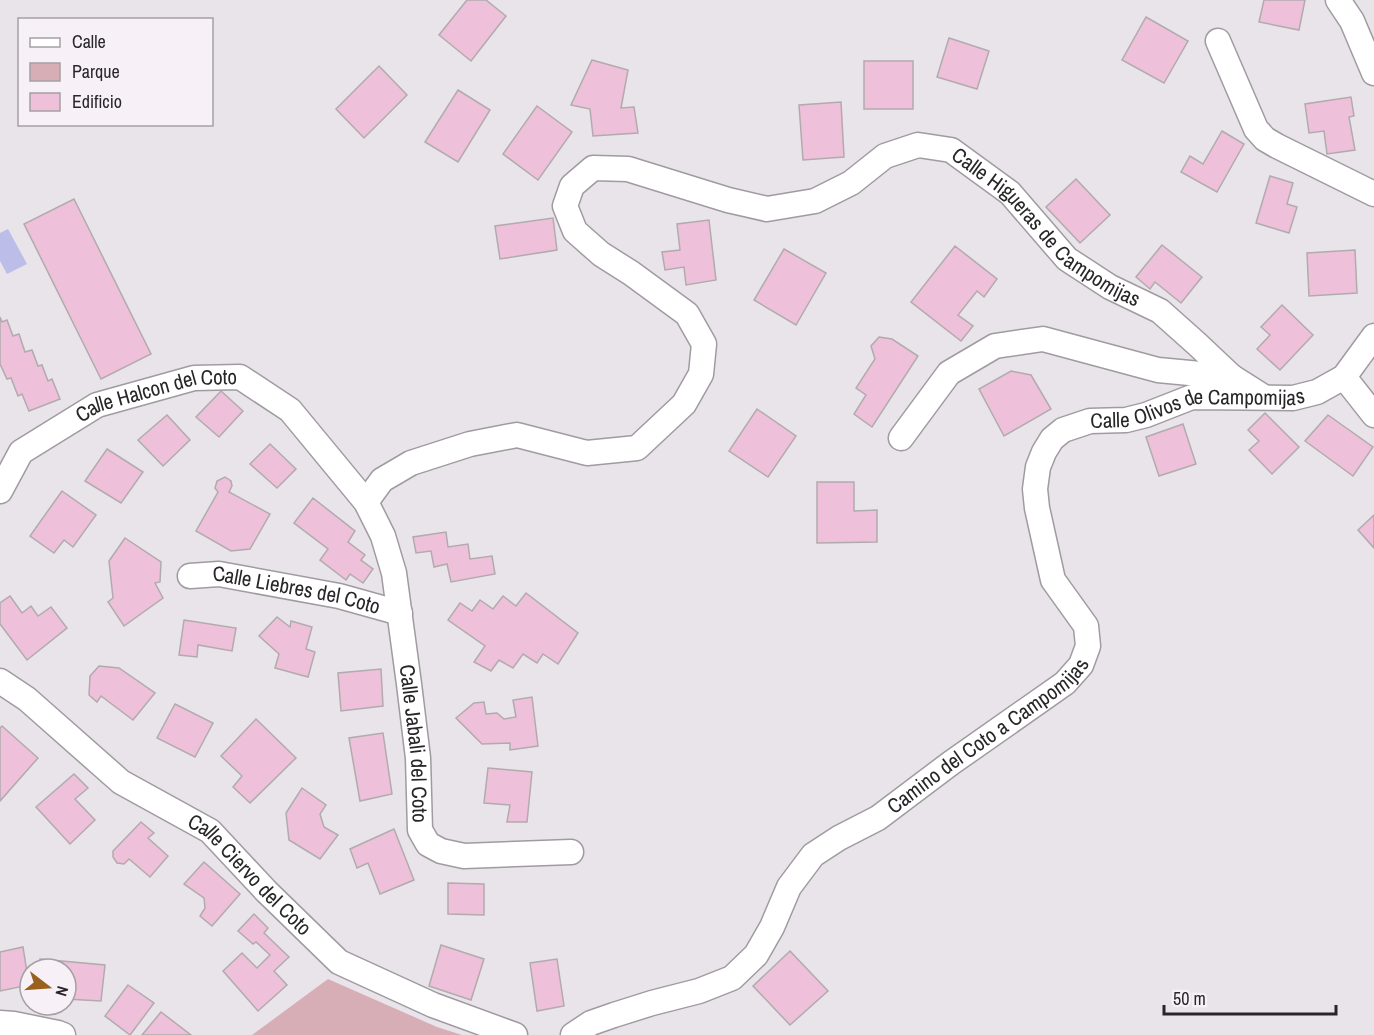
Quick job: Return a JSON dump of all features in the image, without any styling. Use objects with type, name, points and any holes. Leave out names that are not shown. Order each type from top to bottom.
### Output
[{"type":"street","points":[[1338,0],[1352,21],[1374,73]]},
{"type":"street","points":[[1218,41],[1256,129],[1265,139],[1374,194]]},
{"type":"street","name":"Calle Higueras de Campomijas","points":[[366,502],[382,480],[411,463],[470,444],[517,435],[587,453],[637,448],[684,404],[701,374],[704,344],[687,314],[631,273],[600,254],[574,231],[565,206],[572,186],[593,168],[628,169],[728,200],[767,209],[815,201],[851,183],[885,156],[918,145],[951,150],[1010,193],[1067,260],[1110,287],[1160,311],[1232,377],[1262,396]]},
{"type":"street","name":"Calle Olivos de Campomijas","points":[[1052,439],[1063,430],[1081,424],[1126,420],[1146,415],[1192,397],[1293,398],[1317,392],[1344,376],[1374,336]]},
{"type":"street","points":[[901,438],[949,373],[995,346],[1043,339],[1158,370],[1232,377]]},
{"type":"street","points":[[1344,376],[1374,415]]},
{"type":"street","name":"Calle Halcon del Coto","points":[[0,491],[21,452],[97,405],[194,378],[240,377],[290,410],[366,502]]},
{"type":"street","name":"Camino del Coto a Campomijas","points":[[573,1035],[591,1023],[652,1003],[699,991],[732,978],[756,955],[772,927],[789,887],[813,855],[839,838],[878,818],[1065,682],[1081,665],[1088,646],[1086,626],[1053,580],[1037,508],[1035,489],[1038,467],[1052,439]]},
{"type":"street","name":"Calle Jabali del Coto","points":[[366,502],[383,536],[394,573],[418,758],[420,830],[428,844],[441,851],[464,856],[572,852]]},
{"type":"street","name":"Calle Liebres del Coto","points":[[190,576],[219,574],[339,596],[400,613]]},
{"type":"street","name":"Calle Ciervo del Coto","points":[[0,681],[27,699],[121,782],[210,831],[266,891],[339,962],[432,1005],[515,1035]]},
{"type":"street","points":[[0,1023],[63,1035]]},
{"type":"green space","points":[[328,979],[437,1027],[462,1035],[252,1035]]},
{"type":"water","points":[[8,229],[27,264],[7,274],[0,261],[0,233]]},
{"type":"building","points":[[467,0],[486,0],[506,16],[471,61],[439,35]]},
{"type":"building","points":[[1264,0],[1305,0],[1299,30],[1259,22]]},
{"type":"building","points":[[1146,17],[1188,41],[1164,83],[1122,60]]},
{"type":"building","points":[[949,38],[989,51],[977,89],[937,77]]},
{"type":"building","points":[[592,60],[628,70],[621,108],[634,107],[638,133],[593,136],[590,109],[571,105]]},
{"type":"building","points":[[864,61],[913,61],[913,109],[864,109]]},
{"type":"building","points":[[379,66],[407,95],[364,138],[336,109]]},
{"type":"building","points":[[458,90],[490,110],[458,162],[425,142]]},
{"type":"building","points":[[1351,97],[1354,116],[1349,117],[1355,150],[1327,154],[1324,131],[1309,133],[1305,104]]},
{"type":"building","points":[[841,102],[844,157],[803,160],[799,105]]},
{"type":"building","points":[[537,106],[572,132],[538,180],[503,154]]},
{"type":"building","points":[[1222,131],[1244,144],[1217,192],[1181,172],[1190,156],[1203,164]]},
{"type":"building","points":[[1270,176],[1293,183],[1287,204],[1297,207],[1289,233],[1256,223]]},
{"type":"building","points":[[1076,179],[1110,215],[1080,243],[1046,207]]},
{"type":"building","points":[[74,199],[151,354],[101,379],[24,224]]},
{"type":"building","points":[[553,218],[557,250],[500,259],[495,226]]},
{"type":"building","points":[[709,220],[716,280],[686,285],[684,267],[665,270],[662,252],[680,250],[677,224]]},
{"type":"building","points":[[1162,245],[1202,277],[1181,303],[1155,282],[1150,289],[1136,277]]},
{"type":"building","points":[[955,246],[997,279],[984,297],[977,291],[958,315],[973,326],[961,341],[911,302]]},
{"type":"building","points":[[784,249],[826,273],[796,325],[754,300]]},
{"type":"building","points":[[1355,250],[1357,293],[1309,296],[1307,253]]},
{"type":"building","points":[[1282,305],[1313,335],[1280,370],[1257,349],[1270,335],[1261,327]]},
{"type":"building","points":[[0,317],[2,322],[7,320],[13,336],[19,334],[25,352],[32,350],[38,366],[42,365],[48,381],[52,379],[60,399],[29,411],[22,394],[18,396],[11,378],[7,379],[0,364]]},
{"type":"building","points":[[879,337],[892,339],[918,356],[872,427],[854,414],[866,395],[856,388],[875,359],[871,346]]},
{"type":"building","points":[[1011,371],[1031,375],[1051,409],[1004,436],[979,389]]},
{"type":"building","points":[[221,391],[243,411],[219,437],[196,417]]},
{"type":"building","points":[[757,409],[796,436],[768,477],[729,451]]},
{"type":"building","points":[[1265,413],[1299,447],[1272,474],[1249,450],[1259,441],[1248,430]]},
{"type":"building","points":[[167,415],[190,440],[163,466],[138,440]]},
{"type":"building","points":[[1328,415],[1373,447],[1353,476],[1305,441]]},
{"type":"building","points":[[1183,424],[1196,464],[1159,476],[1146,437]]},
{"type":"building","points":[[270,444],[296,469],[277,488],[250,464]]},
{"type":"building","points":[[107,449],[143,472],[121,503],[85,481]]},
{"type":"building","points":[[225,477],[231,481],[232,486],[229,492],[270,514],[250,549],[231,551],[196,531],[218,492],[215,488],[217,481]]},
{"type":"building","points":[[817,482],[854,482],[854,511],[877,510],[877,542],[817,543]]},
{"type":"building","points":[[62,491],[96,515],[73,547],[64,540],[54,553],[30,536]]},
{"type":"building","points":[[313,498],[355,531],[348,542],[365,555],[361,560],[373,569],[363,583],[350,574],[346,580],[320,560],[328,549],[294,523]]},
{"type":"building","points":[[1374,515],[1374,548],[1358,530]]},
{"type":"building","points":[[446,532],[448,547],[468,544],[470,559],[492,556],[495,574],[451,582],[447,564],[434,567],[431,551],[416,553],[413,537]]},
{"type":"building","points":[[125,538],[161,562],[160,582],[155,583],[163,598],[124,626],[108,602],[113,598],[109,561]]},
{"type":"building","points":[[526,593],[578,633],[558,664],[543,654],[537,663],[523,654],[513,668],[499,660],[491,671],[474,662],[485,646],[448,620],[460,603],[472,611],[480,600],[493,609],[503,596],[516,606]]},
{"type":"building","points":[[10,596],[22,613],[31,606],[38,616],[51,607],[67,628],[27,660],[0,624],[0,603]]},
{"type":"building","points":[[277,617],[290,627],[291,621],[312,627],[306,649],[315,652],[308,677],[275,668],[279,654],[259,636]]},
{"type":"building","points":[[184,620],[236,628],[232,651],[198,645],[197,657],[179,655]]},
{"type":"building","points":[[99,666],[119,668],[155,693],[133,720],[101,696],[97,702],[89,695],[90,676]]},
{"type":"building","points":[[381,669],[383,706],[341,711],[338,673]]},
{"type":"building","points":[[532,697],[538,746],[510,750],[510,743],[482,744],[456,718],[474,703],[484,702],[486,714],[497,713],[504,719],[516,717],[513,700]]},
{"type":"building","points":[[175,704],[213,723],[195,757],[157,738]]},
{"type":"building","points":[[256,719],[296,758],[250,803],[233,787],[242,776],[221,756]]},
{"type":"building","points":[[2,726],[38,758],[0,801],[0,728]]},
{"type":"building","points":[[383,733],[392,794],[360,801],[349,738]]},
{"type":"building","points":[[488,768],[532,772],[527,822],[507,822],[510,805],[484,803]]},
{"type":"building","points":[[74,774],[88,788],[75,799],[95,820],[70,844],[36,807]]},
{"type":"building","points":[[302,788],[326,805],[320,814],[324,827],[338,835],[320,859],[289,840],[286,813]]},
{"type":"building","points":[[141,822],[154,833],[148,838],[168,856],[150,877],[129,859],[124,864],[117,863],[113,857],[113,851]]},
{"type":"building","points":[[394,829],[414,880],[380,894],[368,863],[357,868],[350,849]]},
{"type":"building","points":[[204,862],[240,894],[212,926],[200,916],[205,908],[204,898],[184,884]]},
{"type":"building","points":[[448,883],[484,884],[484,915],[448,914]]},
{"type":"building","points":[[254,914],[268,928],[264,933],[289,957],[274,971],[287,985],[258,1011],[223,971],[242,953],[257,968],[270,955],[256,942],[253,944],[238,931]]},
{"type":"building","points":[[441,945],[484,959],[471,1000],[429,986]]},
{"type":"building","points":[[23,947],[25,957],[18,957],[18,987],[0,991],[0,952]]},
{"type":"building","points":[[790,951],[828,991],[790,1025],[753,986]]},
{"type":"building","points":[[557,959],[564,1006],[537,1011],[530,963]]},
{"type":"building","points":[[78,963],[105,965],[101,1001],[78,1000]]},
{"type":"building","points":[[128,985],[154,1003],[130,1035],[105,1016]]},
{"type":"building","points":[[161,1012],[191,1035],[142,1035]]}]
